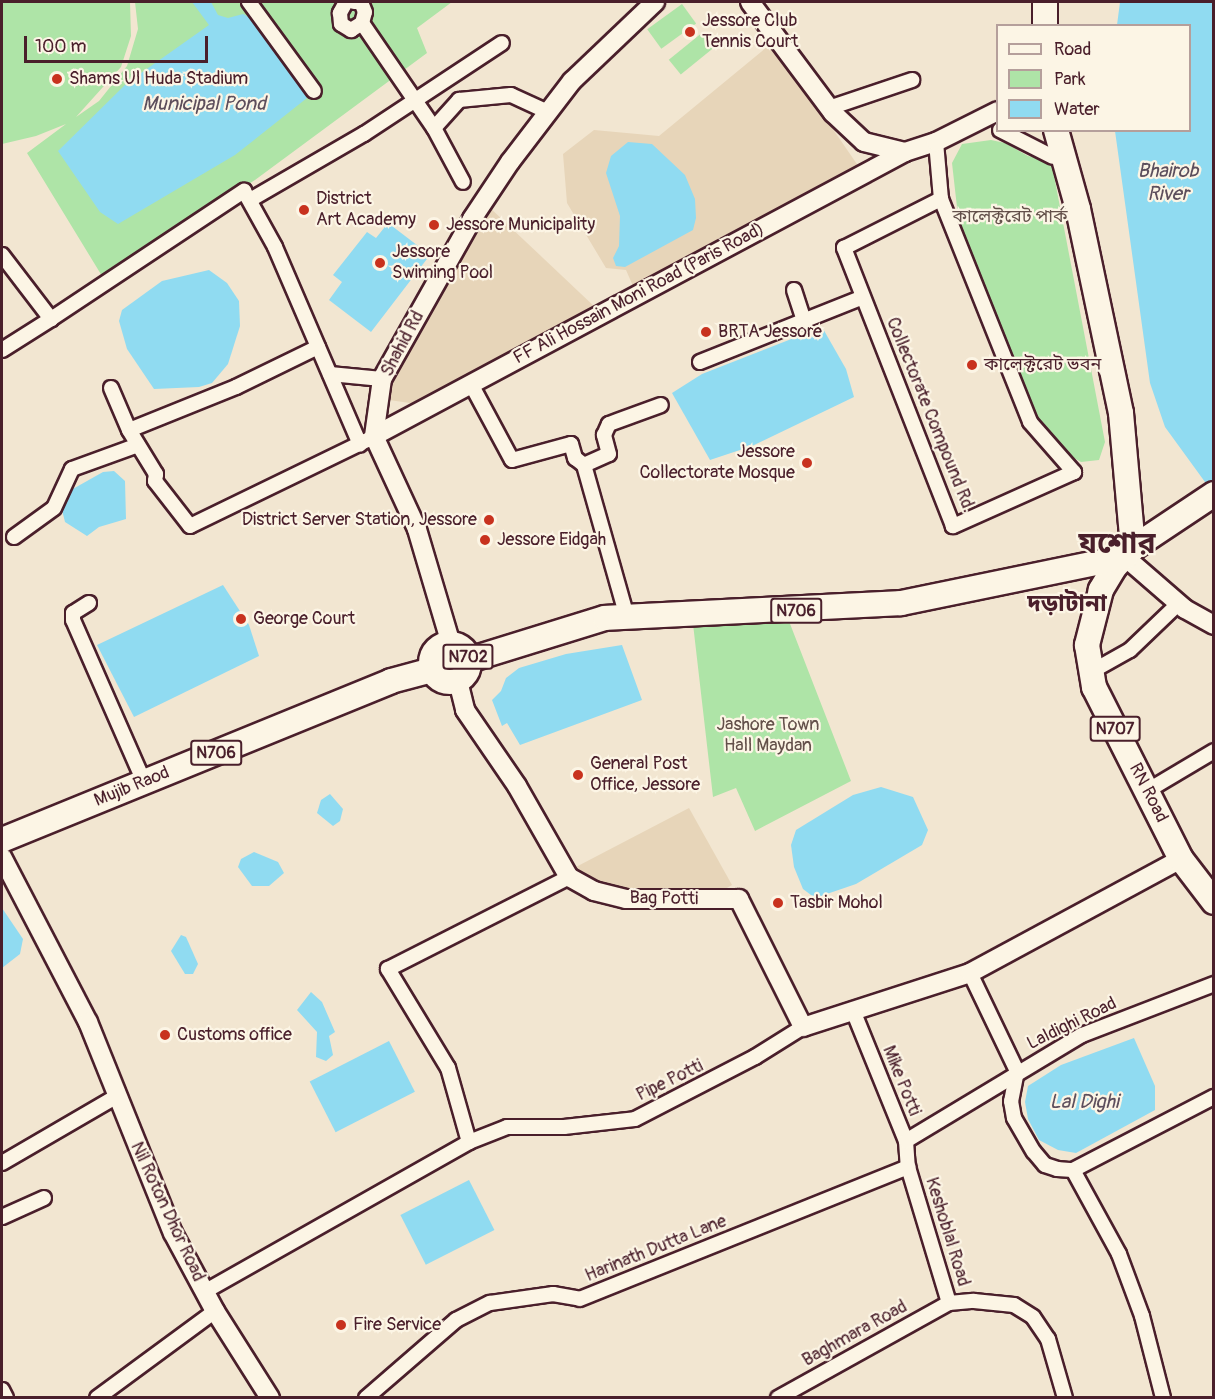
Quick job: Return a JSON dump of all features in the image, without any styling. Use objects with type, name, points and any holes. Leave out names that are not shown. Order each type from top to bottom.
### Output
[{"type":"highway","points":[[1050,132],[1053,157],[1116,464],[1128,507]]},
{"type":"highway","points":[[1057,132],[1078,209],[1121,413],[1128,456],[1129,552]]},
{"type":"highway","points":[[1129,552],[1206,499]]},
{"type":"highway","name":"N706","points":[[460,662],[596,619],[901,603],[1129,552]]},
{"type":"highway","name":"RN Road","points":[[1129,552],[1105,579],[1093,615],[1087,645],[1089,673],[1181,859],[1214,902]]},
{"type":"highway","name":"N702","points":[[434,651],[460,662],[440,680],[432,670],[434,651]]},
{"type":"highway","name":"Mujib Raod","points":[[2,840],[391,681],[432,670]]},
{"type":"street","points":[[249,2],[314,92]]},
{"type":"street","points":[[346,2],[340,13],[342,24],[351,30],[362,23],[365,12],[361,2],[354,2]]},
{"type":"street","name":"Shahid Rd","points":[[367,440],[382,379],[472,219],[572,81],[655,2]]},
{"type":"street","points":[[750,2],[829,108],[864,142],[905,152]]},
{"type":"street","points":[[362,23],[434,128],[463,182]]},
{"type":"street","points":[[250,200],[415,100],[502,43]]},
{"type":"street","points":[[829,108],[912,81]]},
{"type":"street","points":[[434,128],[459,100],[511,95],[548,112]]},
{"type":"street","name":"FF Ali Hossain Moni Road (Paris Road)","points":[[367,440],[905,152],[936,142],[979,123],[996,112]]},
{"type":"street","points":[[979,123],[996,129]]},
{"type":"street","points":[[1003,132],[1053,157]]},
{"type":"street","name":"Collectorate Compound Rd.","points":[[936,142],[941,199],[1030,422],[1074,472],[953,526],[844,248],[941,199]]},
{"type":"street","points":[[2,350],[244,191],[250,200],[275,247],[330,374],[417,529],[460,662],[465,710],[517,786],[568,877],[388,969],[448,1068],[470,1142]]},
{"type":"street","points":[[2,255],[51,319]]},
{"type":"street","points":[[794,290],[804,320]]},
{"type":"street","points":[[700,362],[863,297]]},
{"type":"street","points":[[129,430],[236,387],[318,347]]},
{"type":"street","points":[[330,374],[382,379]]},
{"type":"street","points":[[471,384],[512,460],[571,444],[575,458],[584,465],[627,617]]},
{"type":"street","points":[[111,387],[129,430],[156,474],[154,481],[190,526],[367,440]]},
{"type":"street","points":[[584,465],[609,454],[604,435],[609,424],[661,405]]},
{"type":"street","points":[[14,537],[54,508],[72,469],[138,445]]},
{"type":"street","points":[[1129,552],[1179,603],[1214,625]]},
{"type":"street","points":[[89,603],[73,613],[72,620],[144,782]]},
{"type":"street","points":[[1089,673],[1130,650],[1179,603]]},
{"type":"street","points":[[1147,791],[1214,751]]},
{"type":"street","name":"Nil Roton Dhor Road","points":[[2,857],[88,1022],[173,1233],[204,1292],[470,1142]]},
{"type":"street","points":[[803,1027],[854,1013],[970,973],[1181,859]]},
{"type":"street","name":"Bag Potti","points":[[568,877],[594,891],[626,899],[739,899],[803,1027]]},
{"type":"street","points":[[970,973],[1017,1071]]},
{"type":"street","name":"Laldighi Road","points":[[1073,1170],[1045,1165],[1023,1134],[1011,1101],[1017,1071],[1082,1035],[1214,984]]},
{"type":"street","name":"Mike Potti","points":[[854,1013],[906,1141],[1017,1071]]},
{"type":"street","name":"Pipe Potti","points":[[470,1142],[507,1127],[564,1126],[635,1119],[755,1058],[803,1027]]},
{"type":"street","points":[[2,1162],[117,1096]]},
{"type":"street","points":[[1163,1398],[1142,1316],[1119,1254],[1073,1170],[1214,1096]]},
{"type":"street","name":"Keshoblal Road","points":[[906,1141],[908,1167],[949,1303],[974,1301],[1014,1305],[1033,1317],[1048,1339],[1065,1398]]},
{"type":"street","name":"Harinath Dutta Lane","points":[[366,1398],[456,1320],[490,1303],[553,1294],[580,1299],[630,1282],[908,1167]]},
{"type":"street","points":[[2,1217],[44,1198]]},
{"type":"street","points":[[204,1292],[270,1398]]},
{"type":"street","name":"Baghmara Road","points":[[778,1398],[949,1303]]},
{"type":"street","points":[[97,1398],[215,1311]]},
{"type":"street","points":[[2,1390],[6,1398]]},
{"type":"shaded area","points":[[773,42],[861,170],[636,293],[626,270],[606,268],[567,203],[563,154],[594,130],[659,136]]},
{"type":"shaded area","points":[[488,206],[597,309],[417,404],[389,400],[385,391]]},
{"type":"shaded area","points":[[689,808],[732,885],[713,896],[625,895],[587,884],[574,868]]},
{"type":"green space","points":[[2,2],[130,2],[131,36],[121,67],[76,117],[99,101],[127,66],[138,29],[135,2],[452,2],[417,28],[427,53],[255,180],[102,276],[27,153],[66,124],[36,136],[2,144]]},
{"type":"green space","points":[[682,4],[696,23],[661,49],[647,29]]},
{"type":"green space","points":[[703,32],[715,47],[681,74],[669,60]]},
{"type":"green space","name":"কালেক্টরেট পার্ক","points":[[991,140],[1005,143],[1028,156],[1051,160],[1105,442],[1099,460],[1081,462],[1062,451],[1035,421],[967,255],[959,225],[952,163],[962,144]]},
{"type":"green space","name":"Jashore Town Hall Maydan","points":[[787,616],[851,781],[755,831],[736,788],[713,797],[693,624]]},
{"type":"water","name":"Municipal Pond","points":[[192,2],[211,2],[218,15],[228,18],[243,14],[263,25],[307,98],[235,155],[118,224],[100,212],[58,151],[127,83],[209,25]]},
{"type":"water","name":"Bhairob River","points":[[1120,2],[1213,2],[1213,493],[1165,427],[1150,383],[1115,132],[1191,132],[1191,24],[1117,24]]},
{"type":"water","points":[[628,142],[652,144],[685,175],[695,199],[696,218],[693,230],[625,267],[616,266],[613,258],[619,246],[620,216],[606,173],[611,156]]},
{"type":"water","points":[[388,223],[430,255],[371,332],[329,300],[342,282],[333,275],[367,232],[376,238]]},
{"type":"water","points":[[209,270],[227,283],[239,301],[240,326],[228,364],[212,383],[199,387],[154,389],[127,349],[119,321],[122,310],[162,281]]},
{"type":"water","points":[[822,327],[846,369],[854,397],[752,446],[710,460],[672,393],[702,374]]},
{"type":"water","points":[[114,471],[125,481],[126,519],[99,527],[87,536],[65,522],[61,506],[71,490],[103,472]]},
{"type":"water","points":[[223,585],[249,625],[259,656],[134,717],[97,645]]},
{"type":"water","points":[[622,645],[642,700],[520,745],[507,723],[502,726],[492,700],[501,691],[506,678],[519,668],[566,654]]},
{"type":"water","points":[[881,787],[913,797],[928,830],[922,845],[856,884],[815,898],[803,889],[794,867],[791,845],[796,830],[853,795]]},
{"type":"water","points":[[330,794],[343,809],[340,821],[333,826],[317,813],[321,800]]},
{"type":"water","points":[[254,852],[278,862],[284,873],[269,886],[252,886],[238,867],[241,859]]},
{"type":"water","points":[[2,908],[23,939],[20,954],[2,968]]},
{"type":"water","points":[[181,935],[186,937],[198,964],[193,974],[185,974],[171,951]]},
{"type":"water","points":[[311,992],[322,1002],[335,1032],[329,1036],[333,1055],[326,1061],[316,1057],[317,1032],[297,1010]]},
{"type":"water","name":"Lal Dighi","points":[[1134,1038],[1155,1086],[1155,1110],[1076,1153],[1058,1150],[1039,1140],[1028,1119],[1025,1102],[1028,1086],[1061,1065]]},
{"type":"water","points":[[389,1041],[415,1092],[336,1132],[310,1081]]},
{"type":"water","points":[[469,1180],[494,1230],[426,1265],[400,1215]]},
{"type":"place","name":"Jessore Club Tennis Court","points":[[690,32]]},
{"type":"place","name":"Shams Ul Huda Stadium","points":[[57,79]]},
{"type":"place","name":"District Art Academy","points":[[304,210]]},
{"type":"place","name":"Jessore Municipality","points":[[434,225]]},
{"type":"place","name":"Jessore Swiming Pool","points":[[380,263]]},
{"type":"place","name":"BRTA Jessore","points":[[706,332]]},
{"type":"place","name":"কালেক্টরেট ভবন","points":[[972,365]]},
{"type":"place","name":"Jessore Collectorate Mosque","points":[[807,463]]},
{"type":"place","name":"District Server Station, Jessore","points":[[489,520]]},
{"type":"place","name":"Jessore Eidgah","points":[[485,540]]},
{"type":"place","name":"George Court","points":[[241,619]]},
{"type":"place","name":"General Post Office, Jessore","points":[[578,775]]},
{"type":"place","name":"Tasbir Mohol","points":[[778,903]]},
{"type":"place","name":"Customs office","points":[[165,1035]]},
{"type":"place","name":"Fire Service","points":[[341,1325]]},
{"type":"district","name":"যশোর","points":[[1117,544]]},
{"type":"district","name":"দড়াটানা","points":[[1067,604]]}]
